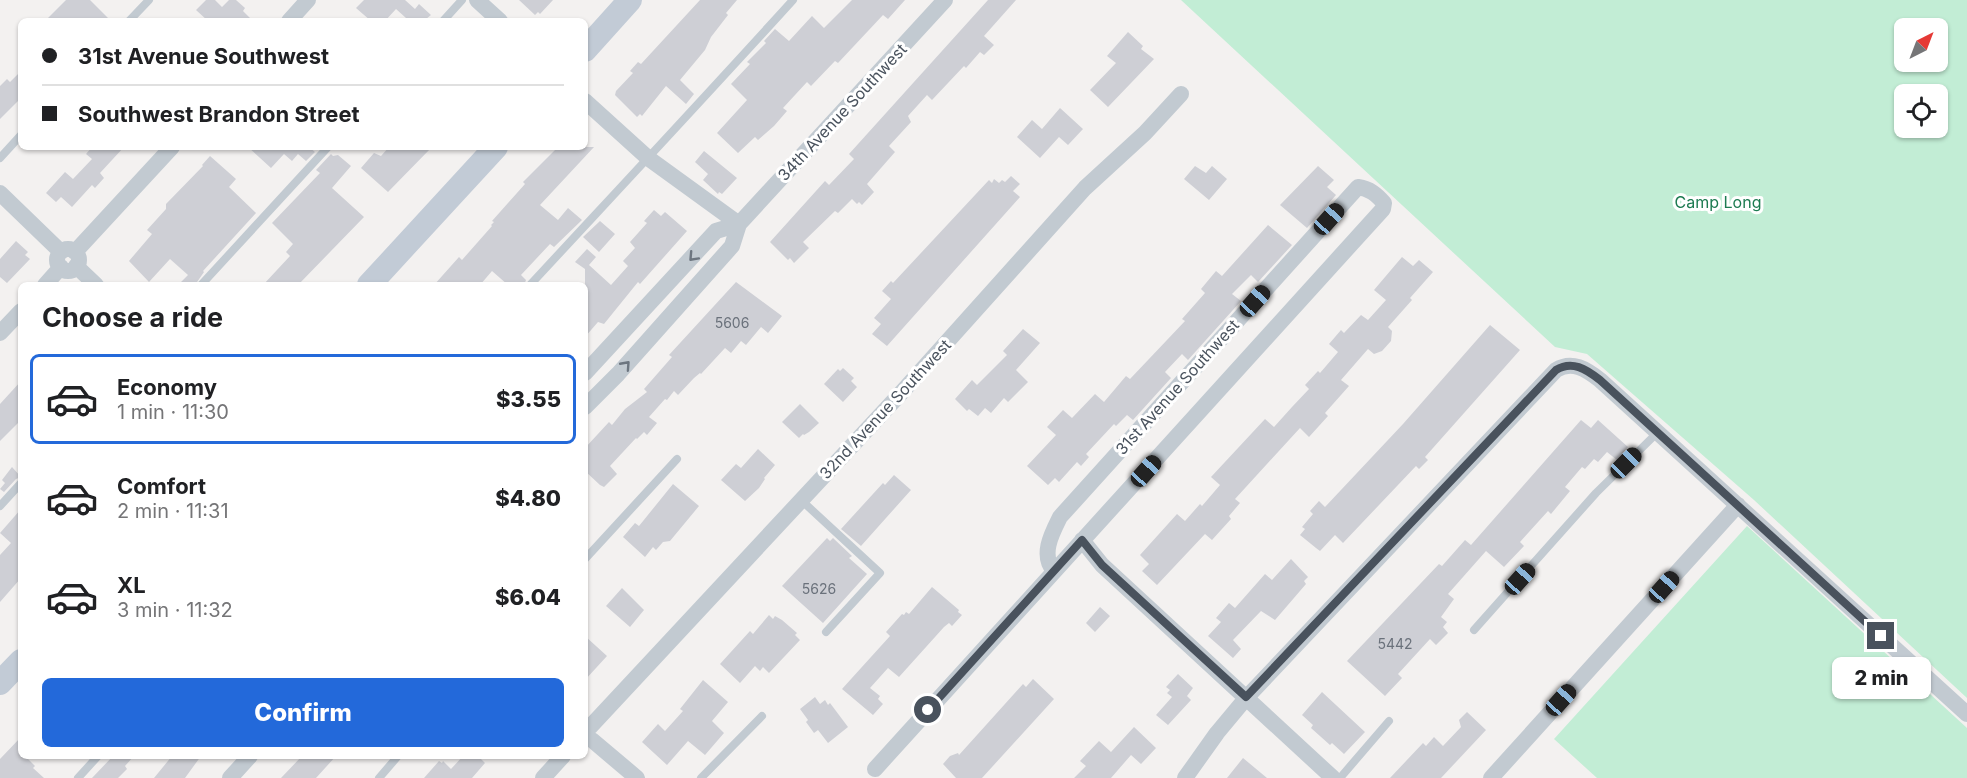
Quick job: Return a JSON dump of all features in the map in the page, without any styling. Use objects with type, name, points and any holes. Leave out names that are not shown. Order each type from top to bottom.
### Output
[{"type":"main road","points":[[588,47],[630,0]]},
{"type":"main road","points":[[372,282],[493,150]]},
{"type":"main road","points":[[0,683],[18,664]]},
{"type":"street","points":[[292,18],[308,0]]},
{"type":"street","points":[[477,0],[497,18]]},
{"type":"street","name":"34th Avenue Southwest","points":[[588,404],[618,374],[732,246],[739,224],[945,0]]},
{"type":"street","name":"32nd Avenue Southwest","points":[[588,734],[1085,188],[1145,134],[1181,94]]},
{"type":"street","points":[[588,104],[648,158],[739,224]]},
{"type":"street","points":[[48,282],[169,150]]},
{"type":"street","name":"31st Avenue Southwest","points":[[875,769],[1054,572],[1082,540],[1383,209],[1384,203],[1376,194],[1369,189],[1358,187],[1060,517],[1052,533],[1047,553],[1048,565],[1054,572]]},
{"type":"street","points":[[0,194],[93,282]]},
{"type":"street","name":"34th Avenue Southwest","points":[[588,370],[717,231],[739,224]]},
{"type":"street","points":[[0,333],[18,314]]},
{"type":"street","points":[[1185,778],[1246,697],[1556,370],[1567,364],[1589,371],[1967,714]]},
{"type":"street","points":[[1491,778],[1738,505]]},
{"type":"street","points":[[1082,540],[1102,565],[1333,778]]},
{"type":"street","points":[[588,734],[636,778]]},
{"type":"street","points":[[230,778],[247,759]]},
{"type":"street","points":[[543,778],[561,759]]},
{"type":"lane","points":[[132,18],[149,0]]},
{"type":"lane","points":[[446,18],[462,0]]},
{"type":"lane","points":[[533,282],[793,0]]},
{"type":"lane","points":[[0,158],[18,138]]},
{"type":"lane","points":[[204,282],[325,150]]},
{"type":"lane","points":[[1474,630],[1596,493],[1657,433]]},
{"type":"lane","points":[[588,556],[677,459]]},
{"type":"lane","points":[[0,506],[18,486]]},
{"type":"lane","points":[[801,500],[880,573],[826,632]]},
{"type":"lane","points":[[701,778],[762,716]]},
{"type":"lane","points":[[1340,778],[1389,721]]},
{"type":"lane","points":[[78,778],[95,759]]},
{"type":"lane","points":[[379,778],[395,759]]},
{"type":"green space","name":"Camp Long","points":[[1181,0],[1967,0],[1967,698],[1754,500],[1587,354],[1555,347]]},
{"type":"green space","points":[[1747,526],[1967,728],[1967,778],[1597,778],[1554,739]]},
{"type":"building","points":[[66,0],[90,0],[108,18],[48,18]]},
{"type":"building","points":[[206,0],[215,0],[222,7],[229,0],[236,0],[245,8],[243,11],[250,18],[205,18],[196,10]]},
{"type":"building","points":[[364,0],[405,0],[415,9],[419,4],[431,15],[427,18],[406,18],[396,9],[388,18],[368,18],[356,8]]},
{"type":"building","points":[[519,0],[553,0],[540,14],[538,12],[535,15]]},
{"type":"building","points":[[700,0],[737,0],[726,13],[728,15],[711,37],[705,50],[680,80],[694,94],[686,104],[666,86],[642,116],[640,114],[637,117],[615,95],[616,91],[633,73],[630,71],[638,62],[641,64]]},
{"type":"building","points":[[852,0],[905,0],[888,19],[883,15],[838,63],[835,61],[811,86],[807,82],[783,108],[787,111],[774,126],[758,140],[755,137],[738,153],[717,133],[747,100],[731,84],[750,64],[747,62],[766,43],[764,41],[775,29],[789,41],[812,16],[824,28]]},
{"type":"building","points":[[988,0],[1016,0],[984,36],[994,45],[984,55],[980,52],[966,68],[964,66],[932,100],[927,95],[908,116],[911,122],[889,146],[895,152],[867,184],[874,192],[862,205],[852,199],[838,213],[835,211],[803,242],[809,248],[794,263],[790,258],[788,260],[770,242],[825,181],[829,185],[854,159],[849,154]]},
{"type":"building","points":[[1128,32],[1143,46],[1141,49],[1154,59],[1108,107],[1090,90],[1116,63],[1107,56]]},
{"type":"building","points":[[18,74],[18,101],[0,119],[0,86],[7,79],[10,82]]},
{"type":"building","points":[[1060,108],[1083,129],[1068,145],[1059,137],[1040,158],[1017,137],[1032,120],[1042,129]]},
{"type":"building","points":[[588,147],[594,147],[540,205],[558,220],[568,208],[582,220],[554,247],[550,244],[521,275],[525,282],[505,282],[492,271],[483,282],[437,282],[459,257],[462,260],[492,226],[494,222],[492,221],[525,184],[523,182],[555,150],[588,150]]},
{"type":"building","points":[[89,150],[121,150],[100,173],[104,178],[95,188],[92,185],[72,207],[61,197],[56,202],[46,193],[65,172],[73,179],[92,159],[86,154]]},
{"type":"building","points":[[251,150],[313,150],[315,152],[306,161],[298,154],[292,161],[284,154],[271,168]]},
{"type":"building","points":[[386,150],[429,150],[388,192],[361,168],[374,153],[381,156]]},
{"type":"building","points":[[704,151],[737,178],[722,194],[719,192],[718,194],[703,180],[708,174],[695,162]]},
{"type":"building","points":[[331,154],[338,155],[351,166],[332,188],[364,217],[301,282],[266,282],[290,256],[286,252],[293,244],[272,223],[320,173],[316,170]]},
{"type":"building","points":[[210,156],[236,179],[229,187],[256,213],[203,271],[197,282],[181,282],[188,275],[170,259],[149,282],[129,261],[152,234],[147,230],[166,209],[166,204]]},
{"type":"building","points":[[1195,166],[1206,173],[1212,166],[1227,179],[1209,200],[1184,179]]},
{"type":"building","points":[[1318,166],[1334,180],[1327,187],[1336,195],[1307,228],[1280,205]]},
{"type":"building","points":[[1011,176],[1020,184],[1013,191],[1020,197],[887,346],[872,334],[881,324],[874,318],[891,299],[882,291],[891,281],[893,283],[989,180],[992,183],[994,179],[999,183],[1002,180],[1005,182]]},
{"type":"building","points":[[654,210],[661,216],[665,212],[687,231],[640,284],[638,282],[604,324],[598,322],[588,334],[588,282],[585,282],[585,269],[575,262],[587,249],[596,257],[589,265],[611,285],[628,266],[623,261],[635,248],[630,242],[647,223],[644,221]]},
{"type":"building","points":[[600,221],[615,234],[599,252],[583,237]]},
{"type":"building","points":[[1268,225],[1292,245],[1258,282],[1251,275],[1232,294],[1241,301],[1188,360],[1182,354],[1165,372],[1171,378],[1133,420],[1127,415],[1116,426],[1114,424],[1086,454],[1089,457],[1081,466],[1077,462],[1059,482],[1055,478],[1048,485],[1027,466],[1056,435],[1047,427],[1063,410],[1072,418],[1095,394],[1104,402],[1126,376],[1130,379],[1185,321],[1182,319],[1205,293],[1201,289],[1216,271],[1222,276]]},
{"type":"building","points":[[16,241],[28,252],[25,255],[30,259],[7,283],[0,277],[0,259]]},
{"type":"building","points":[[1402,257],[1413,266],[1419,260],[1433,272],[1388,327],[1392,331],[1391,341],[1382,351],[1374,354],[1368,349],[1341,380],[1349,386],[1325,413],[1328,416],[1309,437],[1300,428],[1235,499],[1240,503],[1229,516],[1231,519],[1212,540],[1205,534],[1157,585],[1142,571],[1149,564],[1140,555],[1177,514],[1185,521],[1200,504],[1202,506],[1220,485],[1211,477],[1265,419],[1274,427],[1309,389],[1305,385],[1318,371],[1320,373],[1338,352],[1329,344],[1341,330],[1344,333],[1361,315],[1368,320],[1386,300],[1374,290]]},
{"type":"building","points":[[736,282],[782,316],[768,333],[761,327],[746,345],[741,341],[731,353],[725,348],[678,395],[674,391],[667,400],[665,399],[649,417],[657,423],[647,435],[644,432],[636,438],[610,466],[617,474],[604,487],[600,485],[588,474],[588,445],[609,422],[612,425],[625,409],[647,392],[644,389],[672,357],[669,355]]},
{"type":"building","points":[[1490,325],[1520,350],[1425,457],[1428,460],[1419,469],[1416,466],[1343,543],[1335,535],[1320,551],[1300,535],[1305,529],[1302,527],[1313,514],[1310,511],[1319,501],[1325,507],[1403,424]]},
{"type":"building","points":[[1023,329],[1040,343],[1016,370],[1028,382],[1008,402],[1004,398],[991,413],[985,408],[978,416],[969,409],[967,411],[955,399],[972,380],[977,385],[1007,355],[1003,351]]},
{"type":"building","points":[[843,368],[854,378],[851,381],[857,387],[843,402],[824,384],[838,369],[840,371]]},
{"type":"building","points":[[18,384],[18,423],[0,441],[0,404]]},
{"type":"building","points":[[800,404],[819,423],[799,438],[782,422]]},
{"type":"building","points":[[1581,420],[1591,428],[1598,420],[1628,447],[1617,460],[1607,452],[1598,462],[1594,459],[1585,469],[1582,467],[1565,487],[1570,491],[1551,514],[1548,511],[1520,542],[1524,546],[1504,567],[1486,551],[1448,594],[1454,599],[1441,617],[1447,622],[1443,627],[1448,633],[1436,645],[1430,639],[1398,674],[1402,678],[1385,696],[1347,661],[1439,564],[1442,566],[1465,540],[1471,545]]},
{"type":"building","points":[[758,449],[775,465],[759,488],[745,501],[721,480],[736,464],[741,468]]},
{"type":"building","points":[[12,467],[18,474],[18,478],[4,492],[0,489],[5,483],[2,480]]},
{"type":"building","points":[[894,475],[911,490],[861,546],[841,529],[883,483],[885,485]]},
{"type":"building","points":[[673,484],[699,506],[670,541],[663,542],[656,550],[653,547],[645,557],[623,537],[635,523],[639,526]]},
{"type":"building","points":[[18,512],[18,581],[0,602],[0,555],[11,543],[0,533]]},
{"type":"building","points":[[827,538],[830,541],[833,538],[852,556],[849,558],[867,574],[823,623],[782,586]]},
{"type":"building","points":[[1291,559],[1308,577],[1304,581],[1306,584],[1275,620],[1261,611],[1233,640],[1241,649],[1233,658],[1208,636],[1221,622],[1216,618],[1229,603],[1235,608],[1265,574],[1272,580]]},
{"type":"building","points":[[932,587],[962,615],[952,626],[949,623],[944,627],[899,677],[888,668],[870,688],[880,696],[878,699],[883,704],[873,715],[842,689],[890,636],[886,632],[902,614],[906,612],[909,614]]},
{"type":"building","points":[[622,588],[644,610],[630,627],[606,606]]},
{"type":"building","points":[[1100,607],[1110,616],[1095,632],[1086,623]]},
{"type":"building","points":[[769,615],[773,619],[775,616],[782,620],[797,633],[795,635],[800,640],[769,673],[763,667],[760,671],[755,666],[740,683],[720,664],[750,631],[753,634]]},
{"type":"building","points":[[588,639],[607,656],[588,677]]},
{"type":"building","points":[[1178,674],[1193,688],[1187,696],[1191,700],[1168,725],[1156,715],[1172,697],[1167,693],[1170,690],[1166,687]]},
{"type":"building","points":[[1033,679],[1054,699],[982,778],[956,778],[943,764],[950,756],[958,753],[959,755],[1023,684],[1026,687]]},
{"type":"building","points":[[703,680],[728,702],[712,721],[724,733],[705,755],[688,741],[667,765],[642,742],[658,724],[665,731],[683,711],[680,709]]},
{"type":"building","points":[[1322,692],[1365,732],[1344,754],[1311,728],[1313,725],[1302,715]]},
{"type":"building","points":[[815,697],[820,704],[825,700],[828,705],[830,703],[848,727],[828,743],[818,730],[814,733],[800,709]]},
{"type":"building","points":[[1467,712],[1486,730],[1441,778],[1390,778],[1423,743],[1426,746],[1434,737],[1443,746],[1461,727],[1459,720]]},
{"type":"building","points":[[1134,727],[1156,748],[1141,764],[1131,755],[1111,778],[1074,778],[1086,766],[1080,761],[1099,741],[1111,752]]},
{"type":"building","points":[[18,740],[18,759],[28,759],[35,766],[33,768],[44,778],[0,778],[0,759]]},
{"type":"building","points":[[1243,758],[1267,778],[1227,778]]},
{"type":"building","points":[[110,759],[131,759],[125,766],[127,769],[118,778],[92,778]]},
{"type":"building","points":[[170,759],[199,759],[185,778],[154,778]]},
{"type":"building","points":[[299,759],[333,759],[316,778],[281,778]]},
{"type":"building","points":[[460,759],[481,759],[485,763],[472,778],[424,778],[439,761],[442,763],[443,761],[451,769]]},
{"type":"route","points":[[928,710],[1082,540],[1102,565],[1246,697],[1556,370],[1567,364],[1589,371],[1600,380],[1881,636]]}]
